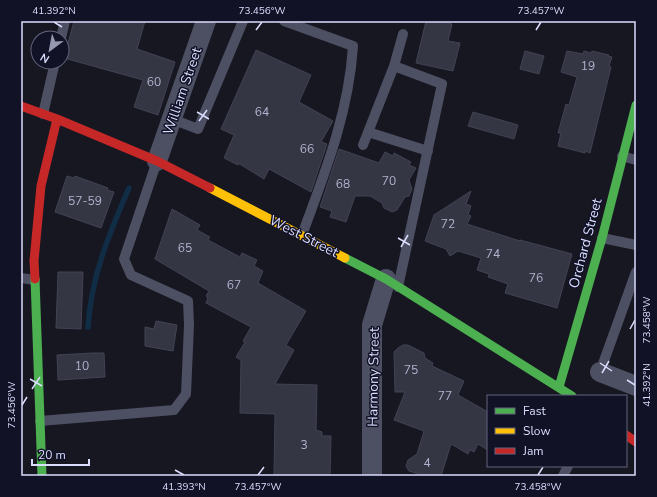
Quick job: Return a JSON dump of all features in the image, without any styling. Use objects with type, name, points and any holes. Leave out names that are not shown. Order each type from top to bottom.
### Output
[{"type":"street","name":"William Street","points":[[157,161],[206,21]]},
{"type":"street","name":"Orchard Street","points":[[559,387],[602,238],[636,105]]},
{"type":"street","name":"West Street","points":[[21,106],[57,119],[157,161],[302,235],[392,283],[571,395]]},
{"type":"street","points":[[42,476],[34,261],[41,186],[57,119]]},
{"type":"street","name":"Harmony Street","points":[[372,476],[372,326],[392,283]]},
{"type":"street","points":[[600,372],[636,386]]},
{"type":"street","points":[[627,436],[636,442]]},
{"type":"lane","points":[[172,120],[198,129],[243,21]]},
{"type":"lane","points":[[284,21],[353,46],[352,64],[345,102],[336,137],[302,235]]},
{"type":"lane","points":[[363,145],[394,66],[403,34]]},
{"type":"lane","points":[[392,283],[428,151],[442,84],[394,66]]},
{"type":"lane","points":[[43,114],[53,70]]},
{"type":"lane","points":[[368,132],[428,151]]},
{"type":"lane","points":[[622,156],[636,160]]},
{"type":"lane","points":[[40,421],[174,410],[186,394],[189,325],[188,301],[131,274],[124,259],[157,161]]},
{"type":"lane","points":[[602,238],[636,246]]},
{"type":"lane","points":[[600,372],[636,272]]},
{"type":"lane","points":[[21,278],[35,280]]},
{"type":"lane","points":[[563,476],[568,467]]},
{"type":"building","points":[[74,21],[145,21],[137,49],[175,62],[158,115],[134,107],[143,80],[70,60],[70,36]]},
{"type":"building","points":[[426,21],[439,21],[452,24],[448,41],[460,43],[453,71],[416,63]]},
{"type":"building","points":[[256,50],[311,75],[299,102],[333,121],[321,142],[327,144],[311,192],[269,169],[264,179],[238,163],[238,165],[224,158],[234,135],[221,129]]},
{"type":"building","points":[[525,51],[544,56],[539,74],[520,69]]},
{"type":"building","points":[[567,51],[583,54],[584,51],[591,53],[592,51],[612,57],[609,66],[611,67],[590,153],[558,146],[561,133],[558,133],[566,104],[569,105],[577,77],[561,72]]},
{"type":"building","points":[[473,112],[518,125],[514,139],[468,126]]},
{"type":"building","points":[[339,149],[379,163],[385,152],[393,156],[394,153],[411,162],[409,165],[416,168],[409,180],[412,189],[409,196],[405,197],[397,210],[392,212],[384,208],[382,203],[370,196],[355,196],[346,222],[330,217],[332,211],[320,207]]},
{"type":"building","points":[[67,176],[74,178],[75,176],[108,188],[107,190],[114,192],[101,228],[55,212]]},
{"type":"building","points":[[471,191],[466,204],[471,206],[468,215],[471,216],[467,224],[520,241],[572,254],[557,308],[505,293],[508,284],[488,277],[489,274],[477,270],[481,258],[458,251],[450,256],[446,249],[425,241],[434,215]]},
{"type":"building","points":[[172,209],[200,225],[197,230],[210,237],[208,240],[240,257],[242,253],[257,260],[254,266],[263,271],[258,283],[306,311],[286,345],[294,350],[275,384],[317,385],[316,430],[322,432],[322,436],[331,436],[330,476],[274,476],[275,414],[240,413],[241,360],[236,357],[245,342],[243,341],[251,327],[206,303],[208,298],[206,296],[209,291],[155,259]]},
{"type":"building","points":[[58,272],[83,272],[81,329],[56,328]]},
{"type":"building","points":[[156,321],[177,325],[173,351],[145,346],[145,327],[154,329]]},
{"type":"building","points":[[403,345],[408,345],[424,353],[425,358],[433,363],[432,366],[464,381],[458,395],[487,411],[487,449],[478,444],[474,452],[470,450],[468,454],[451,444],[441,476],[424,476],[409,471],[406,466],[408,460],[417,454],[424,431],[394,420],[405,392],[395,392],[394,352]]},
{"type":"building","points":[[104,353],[105,377],[58,380],[57,355]]},
{"type":"waterway","points":[[88,327],[93,291],[102,256],[129,188]]},
{"type":"traffic: fast","points":[[559,387],[602,238],[636,105]]},
{"type":"traffic: fast","points":[[345,258],[386,279],[570,395]]},
{"type":"traffic: fast","points":[[35,279],[42,476]]},
{"type":"traffic: slow","points":[[210,188],[345,258]]},
{"type":"traffic: jam","points":[[21,106],[57,119],[157,161],[210,188]]},
{"type":"traffic: jam","points":[[35,279],[34,261],[41,186],[57,119]]},
{"type":"traffic: jam","points":[[627,436],[636,442]]}]
